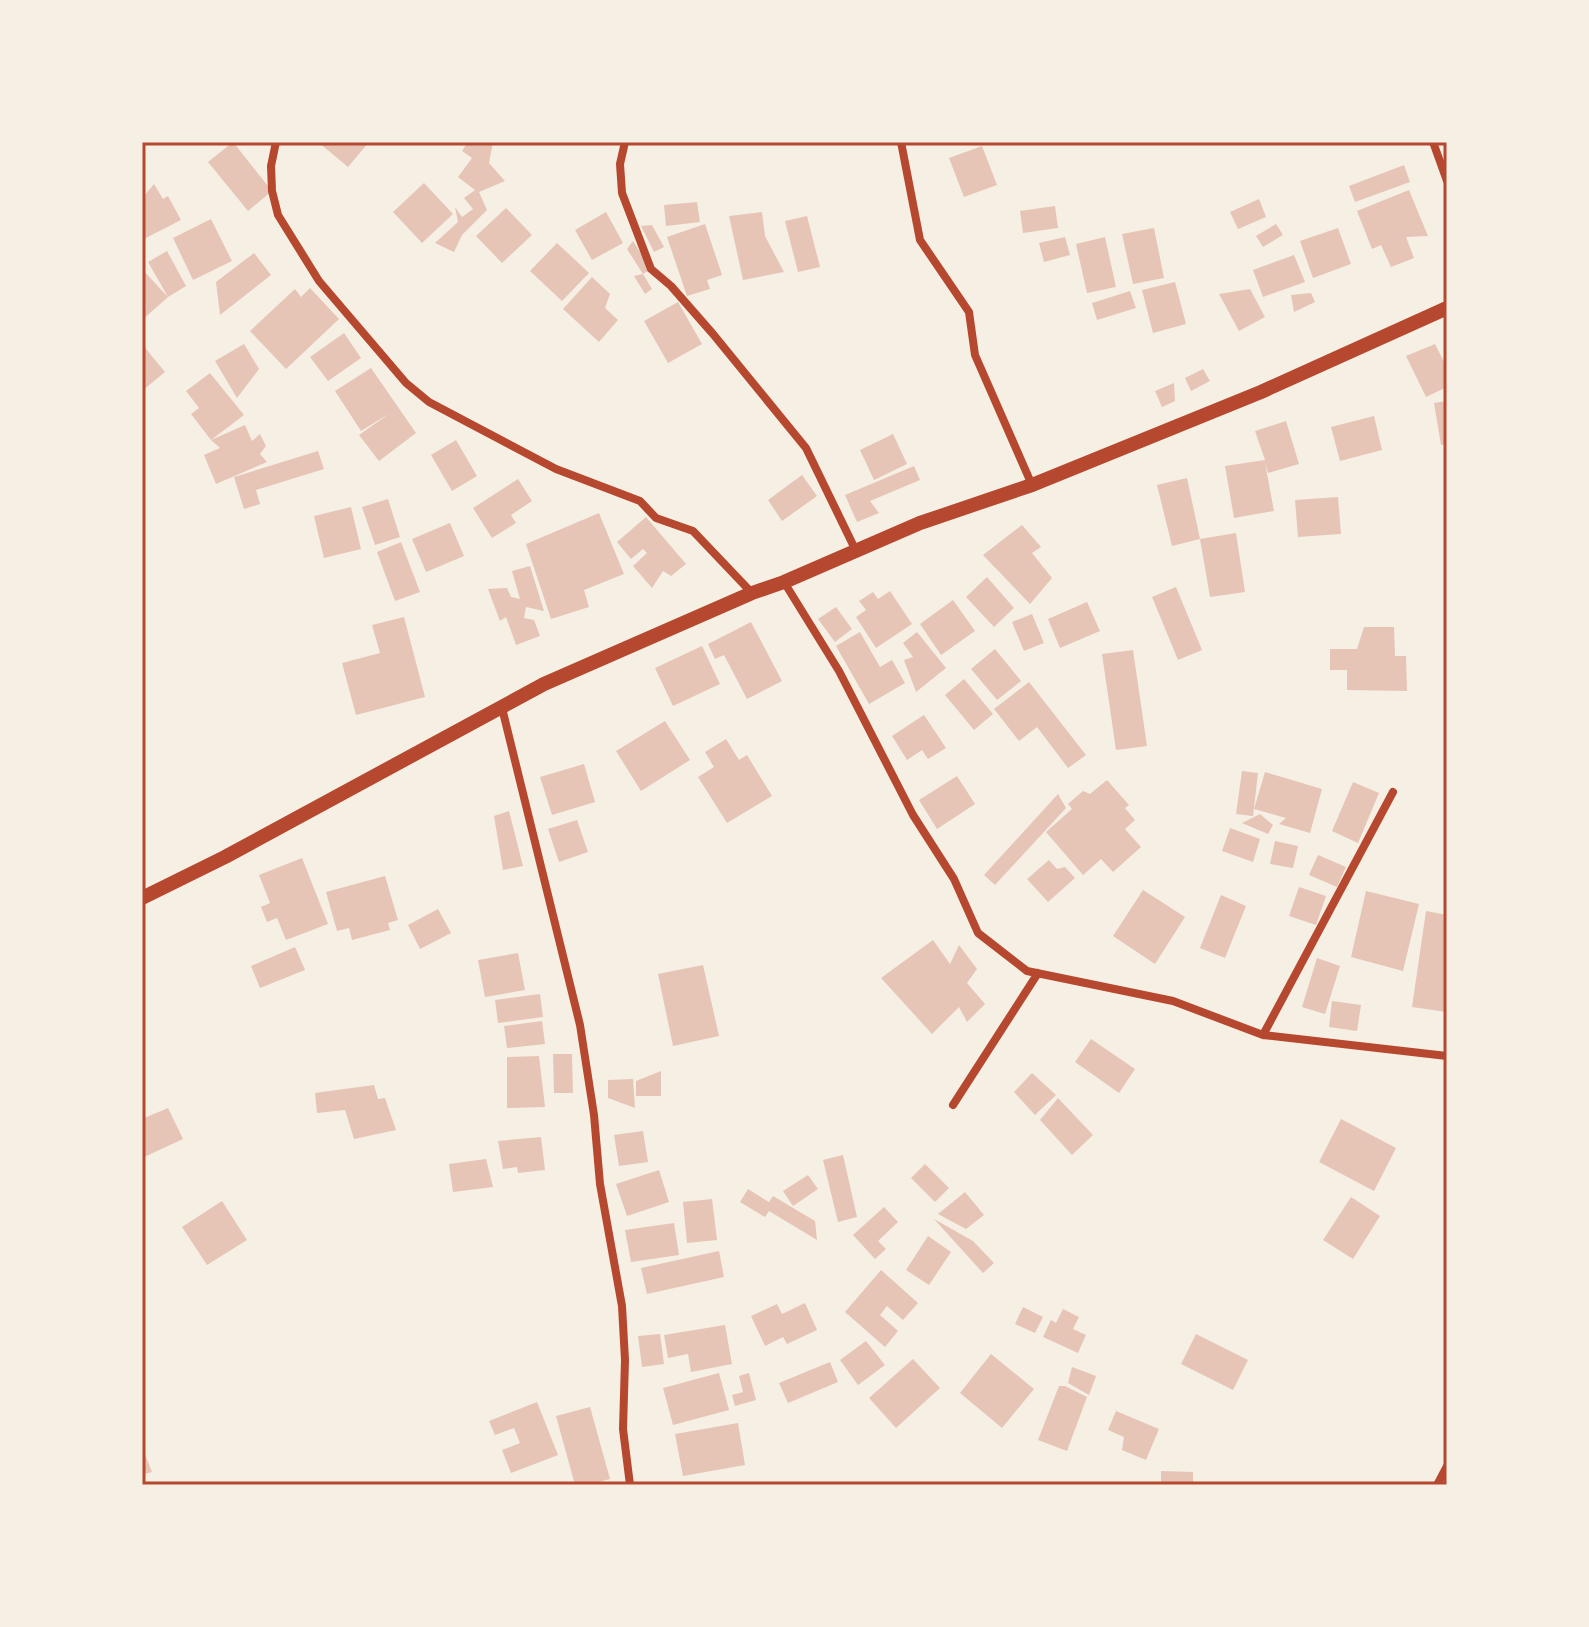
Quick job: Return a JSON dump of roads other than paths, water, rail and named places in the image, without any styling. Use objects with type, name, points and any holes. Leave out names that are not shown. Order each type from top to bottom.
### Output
[{"type":"street","points":[[276,142],[271,166],[272,191],[278,215],[319,281],[406,383],[429,402],[544,462],[640,501],[656,518],[693,531],[752,593]]},
{"type":"street","points":[[625,142],[620,164],[622,193],[651,269],[671,286],[713,334],[806,448],[857,552]]},
{"type":"street","points":[[901,142],[920,240],[969,312],[975,355],[1032,485]]},
{"type":"street","points":[[1433,142],[1447,181]]},
{"type":"street","points":[[142,898],[225,857],[544,684],[920,523],[1032,485],[1261,392],[1447,308]]},
{"type":"street","points":[[784,582],[839,671],[913,815],[954,879],[978,933],[1027,971],[1173,1001],[1263,1035],[1447,1056]]},
{"type":"street","points":[[502,708],[580,1025],[594,1115],[600,1184],[622,1306],[625,1360],[623,1429],[630,1485]]},
{"type":"street","points":[[1263,1035],[1393,792]]},
{"type":"street","points":[[953,1105],[1038,973]]},
{"type":"street","points":[[1437,1485],[1447,1466]]}]
